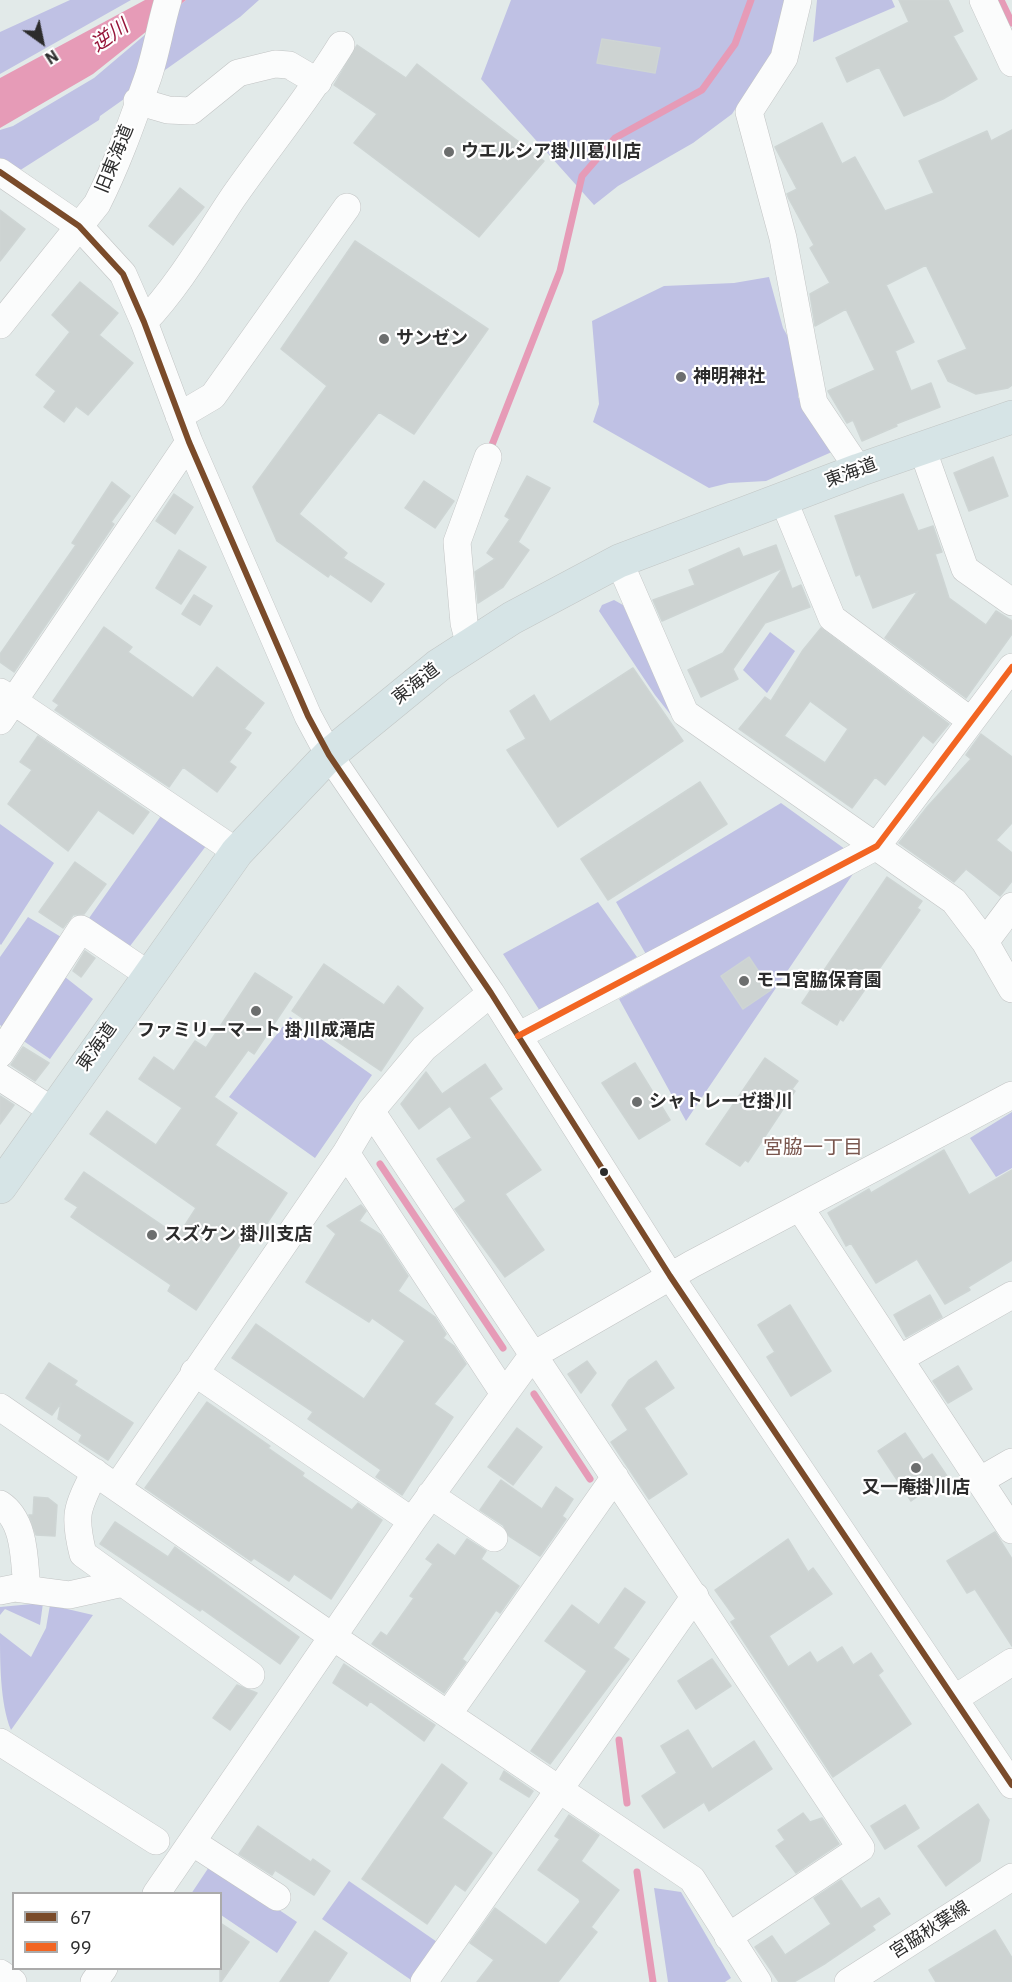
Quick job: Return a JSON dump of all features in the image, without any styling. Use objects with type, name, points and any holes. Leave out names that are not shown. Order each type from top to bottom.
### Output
[{"type":"main road","name":"東海道","points":[[0,1187],[237,852],[329,755],[439,666],[523,612],[619,561],[859,470],[1012,417]]},
{"type":"street","name":"旧東海道","points":[[0,325],[97,204],[113,172],[142,91],[168,0]]},
{"type":"street","points":[[798,0],[784,58],[749,112],[783,237],[814,403],[859,470]]},
{"type":"street","points":[[983,0],[1012,63]]},
{"type":"street","points":[[144,322],[164,301],[233,199],[318,82],[341,45]]},
{"type":"street","points":[[142,91],[168,110],[191,111],[233,76],[274,64],[289,66],[318,82]]},
{"type":"street","points":[[6,182],[79,226],[123,274],[144,322],[189,442],[304,706],[329,755],[490,993],[670,1276],[1012,1785]]},
{"type":"street","points":[[179,416],[213,396],[347,207]]},
{"type":"street","points":[[189,442],[4,704],[237,852]]},
{"type":"street","points":[[922,448],[965,569],[1012,602]]},
{"type":"street","points":[[470,646],[464,623],[457,542],[488,457]]},
{"type":"street","points":[[783,499],[832,618],[971,721]]},
{"type":"street","points":[[619,561],[685,713],[954,900],[985,942],[1012,989]]},
{"type":"street","points":[[518,1036],[877,846],[1012,667]]},
{"type":"street","points":[[985,942],[1012,906]]},
{"type":"street","points":[[0,1054],[81,929],[149,975]]},
{"type":"street","points":[[117,1487],[346,1153],[371,1111],[424,1048],[490,993]]},
{"type":"street","points":[[0,1077],[53,1111]]},
{"type":"street","points":[[157,1892],[430,1495],[502,1392],[531,1356],[670,1276],[1012,1095]]},
{"type":"street","points":[[371,1111],[531,1356],[695,1596],[861,1848],[728,1936]]},
{"type":"street","points":[[346,1153],[502,1392]]},
{"type":"street","points":[[800,1208],[901,1358],[1012,1530]]},
{"type":"street","points":[[901,1358],[1012,1295]]},
{"type":"street","points":[[194,1372],[412,1521]]},
{"type":"street","points":[[0,1407],[333,1637],[559,1787],[692,1879],[758,1982]]},
{"type":"street","points":[[979,1481],[1012,1462]]},
{"type":"street","points":[[95,1472],[81,1500],[76,1525],[83,1554],[251,1675]]},
{"type":"street","points":[[449,1713],[615,1477]]},
{"type":"street","points":[[430,1495],[494,1538]]},
{"type":"street","points":[[0,1504],[7,1508],[20,1531],[27,1589]]},
{"type":"street","points":[[0,1591],[15,1588],[69,1595],[123,1583]]},
{"type":"street","points":[[424,1982],[695,1596]]},
{"type":"street","points":[[954,1699],[1012,1662]]},
{"type":"street","points":[[0,1742],[156,1841]]},
{"type":"street","points":[[192,1842],[277,1897]]},
{"type":"street","name":"宮脇秋葉線","points":[[848,1982],[1012,1877]]},
{"type":"shaded area","points":[[70,0],[131,0],[0,74],[0,32]]},
{"type":"shaded area","points":[[186,0],[259,0],[240,17],[100,116],[99,120],[0,183],[0,130],[13,126],[94,78]]},
{"type":"shaded area","points":[[511,0],[784,0],[774,50],[732,114],[693,143],[618,186],[594,205],[481,79]]},
{"type":"shaded area","points":[[817,0],[892,0],[895,7],[813,42]]},
{"type":"shaded area","points":[[769,277],[783,328],[791,342],[798,369],[798,397],[834,451],[766,481],[729,483],[709,488],[593,422],[599,404],[592,321],[664,286],[734,283]]},
{"type":"shaded area","points":[[614,600],[623,605],[678,719],[678,724],[655,695],[599,611],[602,605]]},
{"type":"shaded area","points":[[770,632],[795,651],[767,693],[743,670]]},
{"type":"shaded area","points":[[781,803],[856,857],[647,956],[616,902]]},
{"type":"shaded area","points":[[163,813],[209,842],[127,950],[87,921]]},
{"type":"shaded area","points":[[0,824],[54,863],[1,945],[0,944]]},
{"type":"shaded area","points":[[857,868],[686,1121],[619,999]]},
{"type":"shaded area","points":[[598,902],[637,957],[540,1011],[503,954]]},
{"type":"shaded area","points":[[28,917],[66,940],[51,966],[93,999],[50,1059],[0,1025],[0,957]]},
{"type":"shaded area","points":[[290,1017],[372,1075],[315,1158],[229,1097]]},
{"type":"shaded area","points":[[1012,1112],[1012,1168],[996,1177],[970,1138]]},
{"type":"shaded area","points":[[43,1603],[40,1625],[5,1609],[0,1615],[0,1607]]},
{"type":"shaded area","points":[[50,1605],[93,1615],[11,1730],[3,1695],[0,1633],[31,1657],[46,1628]]},
{"type":"shaded area","points":[[211,1864],[297,1922],[277,1953],[222,1916],[222,1892],[192,1892]]},
{"type":"shaded area","points":[[349,1881],[440,1944],[414,1982],[322,1919]]},
{"type":"shaded area","points":[[654,1888],[681,1892],[731,1978],[725,1982],[668,1982]]},
{"type":"water","name":"逆川","points":[[145,0],[186,0],[93,74],[0,128],[0,78]]},
{"type":"building","points":[[899,0],[948,0],[963,31],[953,36],[977,79],[943,99],[904,116],[879,67],[847,82],[836,58],[909,22]]},
{"type":"building","points":[[602,39],[660,48],[655,73],[597,63]]},
{"type":"building","name":"ウエルシア掛川葛川店","points":[[357,45],[406,78],[417,64],[544,161],[479,237],[354,143],[377,114],[334,85]]},
{"type":"building","points":[[822,123],[842,164],[855,157],[885,211],[934,193],[919,161],[987,131],[991,141],[1012,130],[1012,385],[1008,388],[976,394],[948,381],[938,361],[967,349],[926,265],[886,285],[914,342],[895,351],[911,391],[931,383],[940,407],[896,424],[897,426],[862,441],[853,420],[847,423],[828,391],[875,370],[846,309],[815,326],[810,294],[830,283],[810,248],[814,245],[789,199],[787,194],[797,189],[775,147]]},
{"type":"building","points":[[180,188],[204,207],[173,245],[149,226]]},
{"type":"building","points":[[0,210],[25,229],[0,261]]},
{"type":"building","name":"サンゼン","points":[[355,241],[488,329],[414,434],[379,412],[299,514],[347,553],[343,558],[384,584],[371,602],[330,574],[328,577],[277,541],[253,487],[327,386],[281,349]]},
{"type":"building","points":[[80,282],[118,313],[99,335],[133,363],[88,415],[76,406],[64,422],[44,407],[56,391],[36,375],[70,332],[52,315]]},
{"type":"building","points":[[993,457],[1008,496],[969,511],[954,473]]},
{"type":"building","points":[[527,476],[550,488],[518,542],[529,550],[503,587],[478,603],[475,572],[495,559],[487,553],[510,519],[505,516]]},
{"type":"building","points":[[424,481],[454,501],[435,528],[405,508]]},
{"type":"building","points":[[112,482],[130,496],[111,522],[114,524],[14,672],[0,662],[0,654],[76,545],[72,543]]},
{"type":"building","points":[[174,494],[193,507],[175,534],[156,521]]},
{"type":"building","points":[[903,494],[918,531],[933,526],[942,552],[935,554],[949,598],[986,625],[996,611],[1012,621],[1012,634],[966,698],[885,638],[918,591],[873,608],[860,574],[856,576],[835,516]]},
{"type":"building","points":[[776,545],[792,589],[801,585],[810,607],[765,623],[733,669],[738,679],[701,697],[688,670],[723,653],[783,568],[662,621],[653,600],[695,585],[689,570],[739,548],[743,557]]},
{"type":"building","points":[[179,550],[206,567],[181,604],[156,588]]},
{"type":"building","points":[[194,595],[212,606],[200,625],[182,614]]},
{"type":"building","points":[[104,627],[132,647],[128,652],[193,698],[217,667],[264,703],[244,729],[251,733],[229,762],[236,767],[217,792],[183,767],[169,787],[55,710],[59,705],[53,701]]},
{"type":"building","points":[[821,628],[949,724],[933,743],[923,735],[885,785],[875,777],[852,808],[739,729],[765,697],[771,701],[803,650]],"holes":[[[810,701],[848,729],[825,763],[784,736]]]},
{"type":"building","points":[[633,668],[683,741],[558,827],[507,750],[526,739],[510,711],[534,695],[550,722]]},
{"type":"building","points":[[981,734],[1012,757],[1012,823],[996,840],[1012,853],[1012,881],[1000,896],[966,869],[954,882],[899,843],[928,806],[971,759],[966,755]]},
{"type":"building","points":[[38,736],[149,812],[133,834],[98,810],[68,851],[8,804],[32,770],[20,762]]},
{"type":"building","points":[[700,782],[727,824],[608,900],[581,859]]},
{"type":"building","points":[[75,862],[106,884],[84,914],[73,915],[63,928],[39,912]]},
{"type":"building","points":[[887,877],[922,901],[917,908],[920,910],[843,1021],[840,1019],[837,1025],[802,1003]]},
{"type":"building","points":[[85,951],[95,958],[81,977],[73,971]]},
{"type":"building","points":[[749,957],[771,990],[743,1009],[721,976]]},
{"type":"building","points":[[324,964],[384,1005],[398,986],[423,1008],[381,1071],[292,1011]]},
{"type":"building","points":[[255,973],[292,997],[254,1054],[248,1050],[214,1097],[237,1113],[215,1145],[287,1193],[254,1243],[245,1237],[196,1310],[168,1291],[171,1285],[71,1217],[78,1207],[65,1199],[84,1172],[178,1236],[196,1208],[90,1134],[107,1111],[156,1145],[182,1108],[139,1079],[154,1057],[174,1071],[195,1041],[206,1048]]},
{"type":"building","points":[[23,1047],[49,1063],[35,1081],[11,1065]]},
{"type":"building","points":[[765,1058],[798,1081],[792,1089],[795,1091],[748,1162],[745,1160],[740,1166],[706,1144]]},
{"type":"building","name":"シャトレーゼ掛川","points":[[635,1063],[670,1120],[639,1139],[602,1083]]},
{"type":"building","points":[[485,1064],[502,1089],[489,1098],[541,1170],[505,1194],[544,1250],[505,1277],[455,1209],[466,1201],[437,1159],[472,1138],[450,1106],[419,1129],[401,1104],[426,1072],[442,1094]]},
{"type":"building","points":[[0,1096],[14,1105],[0,1124]]},
{"type":"building","points":[[944,1150],[969,1195],[1012,1170],[1012,1260],[968,1287],[970,1290],[945,1304],[917,1259],[876,1283],[851,1243],[846,1246],[828,1213],[869,1189],[871,1193]]},
{"type":"building","points":[[361,1205],[366,1211],[359,1221],[381,1235],[408,1276],[398,1291],[435,1317],[446,1334],[443,1338],[454,1346],[466,1364],[434,1404],[453,1417],[402,1495],[376,1477],[381,1470],[308,1419],[313,1412],[232,1358],[256,1324],[364,1399],[405,1341],[372,1318],[369,1322],[306,1282],[336,1234],[327,1226]]},
{"type":"building","points":[[930,1295],[942,1317],[906,1337],[894,1315]]},
{"type":"building","points":[[790,1305],[831,1371],[791,1396],[767,1357],[775,1352],[758,1325]]},
{"type":"building","points":[[587,1361],[596,1373],[581,1393],[568,1374]]},
{"type":"building","points":[[656,1361],[674,1388],[644,1408],[687,1474],[649,1499],[611,1442],[628,1430],[612,1405],[629,1380]]},
{"type":"building","points":[[49,1363],[77,1381],[74,1385],[133,1423],[108,1460],[79,1441],[82,1435],[58,1419],[61,1403],[52,1415],[26,1398]]},
{"type":"building","points":[[958,1366],[972,1389],[948,1403],[933,1381]]},
{"type":"building","points":[[207,1402],[270,1446],[268,1448],[304,1473],[302,1476],[352,1510],[358,1503],[382,1520],[331,1599],[294,1574],[289,1581],[254,1558],[251,1561],[145,1488]]},
{"type":"building","points":[[517,1428],[542,1447],[513,1485],[488,1467]]},
{"type":"building","name":"又一庵掛川店","points":[[905,1433],[923,1460],[932,1454],[947,1476],[911,1501],[878,1451]]},
{"type":"building","points":[[501,1480],[542,1509],[556,1487],[573,1499],[562,1516],[566,1519],[540,1556],[509,1536],[503,1525],[480,1510]]},
{"type":"building","points":[[34,1497],[48,1498],[57,1505],[55,1536],[36,1535],[29,1515],[33,1515]]},
{"type":"building","points":[[115,1522],[168,1557],[175,1547],[299,1637],[280,1664],[202,1609],[200,1611],[100,1544]]},
{"type":"building","points":[[995,1532],[1012,1559],[1012,1646],[975,1589],[967,1593],[947,1561]]},
{"type":"building","points":[[467,1539],[486,1551],[481,1559],[519,1586],[500,1613],[496,1610],[462,1659],[466,1662],[444,1693],[372,1644],[381,1632],[387,1636],[414,1598],[410,1596],[433,1564],[426,1559],[438,1544],[455,1556]]},
{"type":"building","points":[[788,1539],[808,1572],[813,1568],[832,1594],[769,1636],[788,1667],[810,1652],[817,1663],[842,1647],[853,1665],[871,1653],[883,1671],[878,1675],[911,1724],[833,1777],[731,1622],[736,1619],[715,1590]]},
{"type":"building","points":[[625,1588],[645,1602],[613,1648],[629,1659],[550,1764],[531,1751],[587,1671],[545,1641],[572,1605],[599,1625]]},
{"type":"building","points":[[712,1659],[731,1686],[696,1709],[678,1681]]},
{"type":"building","points":[[344,1664],[435,1725],[424,1741],[370,1701],[367,1706],[333,1683]]},
{"type":"building","points":[[237,1685],[257,1693],[230,1730],[213,1718]]},
{"type":"building","points":[[688,1730],[712,1769],[754,1741],[772,1769],[709,1811],[704,1802],[664,1828],[642,1796],[677,1773],[661,1746]]},
{"type":"building","points":[[442,1764],[467,1783],[442,1818],[492,1853],[465,1891],[455,1884],[427,1924],[362,1879]]},
{"type":"building","points":[[504,1771],[533,1791],[529,1797],[500,1779]]},
{"type":"building","points":[[978,1804],[989,1820],[980,1861],[946,1886],[918,1846]]},
{"type":"building","points":[[905,1805],[919,1828],[885,1849],[871,1826]]},
{"type":"building","points":[[803,1813],[810,1822],[822,1818],[839,1844],[796,1873],[776,1846],[785,1840],[778,1830]]},
{"type":"building","points":[[569,1815],[599,1835],[581,1861],[619,1890],[591,1927],[597,1932],[558,1982],[477,1982],[494,1960],[470,1943],[495,1908],[546,1945],[580,1902],[538,1870],[560,1839],[555,1836]]},
{"type":"building","points":[[258,1826],[311,1862],[313,1859],[330,1871],[314,1895],[275,1870],[272,1875],[239,1854]]},
{"type":"building","points":[[841,1880],[861,1909],[879,1898],[890,1914],[872,1926],[875,1930],[826,1963],[794,1982],[779,1982],[755,1947],[772,1936],[785,1955],[831,1924],[814,1898]]},
{"type":"building","points":[[222,1924],[249,1942],[220,1982],[220,1970],[222,1970]]},
{"type":"building","points":[[995,1930],[1012,1958],[1012,1982],[936,1982],[929,1970]]},
{"type":"building","points":[[315,1931],[347,1953],[328,1982],[280,1982]]},
{"type":"waterway","points":[[490,450],[560,271],[582,176],[615,138],[702,90],[735,44],[751,0]]},
{"type":"waterway","points":[[1001,0],[1012,23]]},
{"type":"waterway","points":[[380,1164],[503,1348]]},
{"type":"waterway","points":[[534,1394],[590,1479]]},
{"type":"waterway","points":[[619,1740],[627,1803]]},
{"type":"waterway","points":[[637,1872],[653,1982]]},
{"type":"transit line","name":"67","points":[[0,172],[79,226],[123,274],[144,322],[189,442],[308,716],[329,755],[491,993],[670,1276],[1012,1785]]},
{"type":"transit line","name":"99","points":[[518,1036],[877,846],[1012,667]]},
{"type":"place","name":"ウエルシア掛川葛川店","points":[[449,152]]},
{"type":"place","name":"サンゼン","points":[[384,339]]},
{"type":"place","name":"神明神社","points":[[681,377]]},
{"type":"place","name":"モコ宮脇保育園","points":[[744,981]]},
{"type":"place","name":"ファミリーマート 掛川成滝店","points":[[256,1011]]},
{"type":"place","name":"シャトレーゼ掛川","points":[[637,1102]]},
{"type":"place","name":"スズケン 掛川支店","points":[[152,1235]]},
{"type":"place","name":"又一庵掛川店","points":[[916,1468]]},
{"type":"district","name":"宮脇一丁目","points":[[813,1148]]}]
